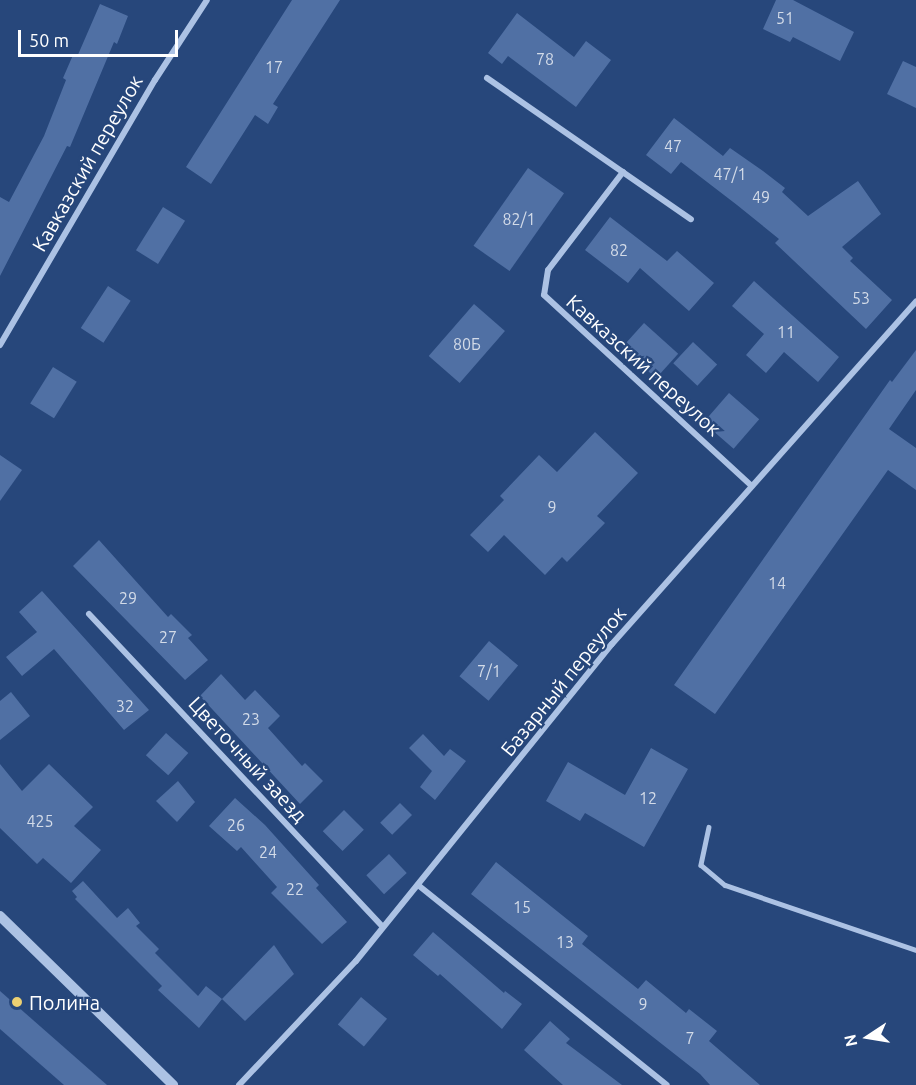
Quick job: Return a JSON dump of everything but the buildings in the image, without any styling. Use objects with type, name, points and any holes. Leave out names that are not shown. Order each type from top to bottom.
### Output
[{"type":"street","name":"Кавказский переулок","points":[[0,345],[155,80],[207,0]]},
{"type":"street","points":[[487,78],[691,219]]},
{"type":"street","name":"Кавказский переулок","points":[[623,172],[548,270],[544,295],[752,486]]},
{"type":"street","name":"Базарный переулок","points":[[239,1085],[356,961],[612,644],[916,302]]},
{"type":"street","name":"Цветочный заезд","points":[[89,614],[383,927]]},
{"type":"street","points":[[418,885],[667,1085]]},
{"type":"street","points":[[0,916],[173,1085]]},
{"type":"lane","points":[[709,827],[701,865],[725,885],[916,950]]},
{"type":"place","name":"Полина","points":[[17,1002]]}]
